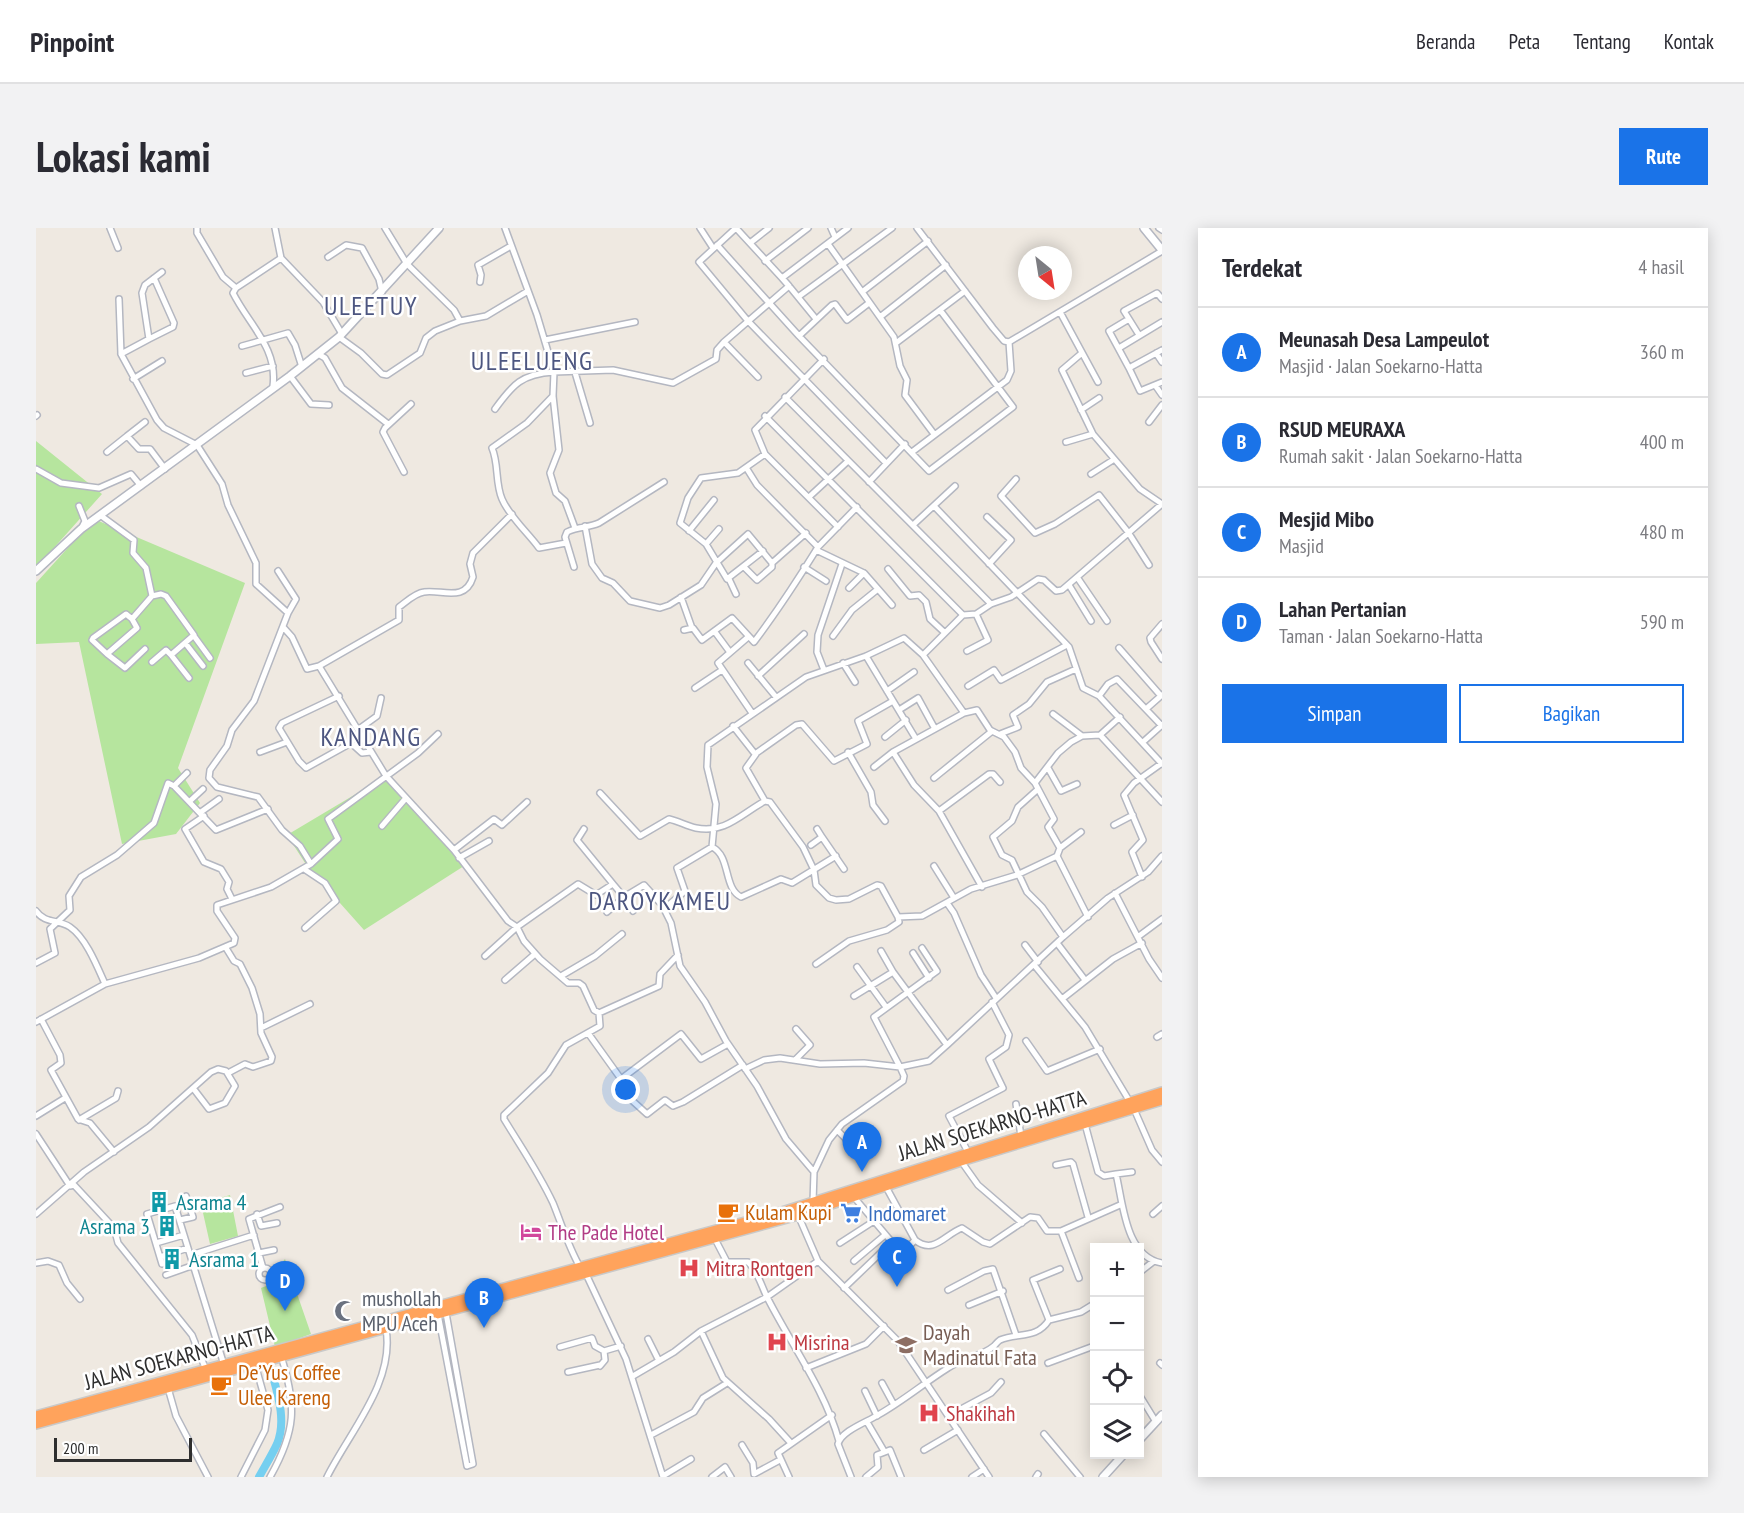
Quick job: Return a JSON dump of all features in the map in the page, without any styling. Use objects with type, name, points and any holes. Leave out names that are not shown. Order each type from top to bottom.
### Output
[{"type":"highway","name":"JALAN SOEKARNO-HATTA","points":[[39,1419],[168,1388],[583,1271],[798,1215],[885,1185],[1085,1124],[1162,1092]]},
{"type":"highway","name":"JALAN SOEKARNO-HATTA","points":[[39,1419],[205,1367],[224,1365],[442,1313],[583,1271],[715,1239],[730,1231],[813,1202],[968,1152],[1132,1105],[1162,1100]]},
{"type":"street","points":[[110,228],[118,248]]},
{"type":"street","points":[[198,228],[197,233],[223,277],[236,288]]},
{"type":"street","points":[[275,228],[281,258],[323,302],[340,335],[386,375],[420,353],[426,338],[435,331],[460,321],[486,316],[528,291]]},
{"type":"street","points":[[384,228],[407,264],[454,310],[460,321]]},
{"type":"street","points":[[36,571],[81,529],[318,354],[382,292],[439,228]]},
{"type":"street","points":[[506,228],[554,372],[553,396],[559,450],[550,473],[556,493],[565,501],[575,528]]},
{"type":"street","points":[[700,228],[799,336],[905,444],[926,470],[932,471],[1011,411],[1013,405],[940,310]]},
{"type":"street","points":[[816,319],[736,228],[699,260],[699,265],[748,321],[886,463]]},
{"type":"street","points":[[750,243],[770,228]]},
{"type":"street","points":[[765,261],[808,228]]},
{"type":"street","points":[[831,228],[835,237]]},
{"type":"street","points":[[782,278],[848,228]]},
{"type":"street","points":[[798,297],[892,228]]},
{"type":"street","points":[[918,228],[1004,341],[1009,342],[1161,247],[1144,228]]},
{"type":"street","points":[[862,292],[928,241]]},
{"type":"street","points":[[828,244],[896,343],[900,366],[907,380],[905,395],[933,435]]},
{"type":"street","points":[[328,257],[346,245],[360,247],[380,279],[382,292]]},
{"type":"street","points":[[480,282],[478,265],[511,246]]},
{"type":"street","points":[[273,386],[275,369],[265,341],[233,295],[236,288],[281,258]]},
{"type":"street","points":[[880,317],[946,265]]},
{"type":"street","points":[[149,339],[142,293],[146,285],[162,272]]},
{"type":"street","points":[[121,354],[174,326],[154,278]]},
{"type":"street","points":[[495,409],[516,382],[540,373],[574,369],[618,370],[673,383],[716,359],[717,350],[724,342],[789,286]]},
{"type":"street","points":[[896,343],[965,291]]},
{"type":"street","points":[[1139,335],[1125,309],[1157,293],[1162,300]]},
{"type":"street","points":[[119,298],[121,354],[133,379],[161,425],[197,445],[222,484],[228,506],[256,563],[256,584],[288,613]]},
{"type":"street","points":[[799,336],[834,304],[848,320],[869,303]]},
{"type":"street","points":[[1060,312],[1098,382]]},
{"type":"street","points":[[1102,335],[1129,319]]},
{"type":"street","points":[[545,340],[635,322]]},
{"type":"street","points":[[1119,348],[1162,322]]},
{"type":"street","points":[[1109,331],[1140,391],[1162,382]]},
{"type":"street","points":[[242,346],[288,333],[302,367]]},
{"type":"street","points":[[724,342],[758,377]]},
{"type":"street","points":[[912,452],[1010,374],[1009,342]]},
{"type":"street","points":[[1129,368],[1159,352],[1162,362]]},
{"type":"street","points":[[923,655],[963,615],[976,614],[991,604],[1017,593],[1038,579],[1044,580],[1056,591],[1069,585],[1162,504],[1140,489],[1123,465],[1113,460],[1093,434],[1062,369],[1082,353]]},
{"type":"street","points":[[318,354],[325,358],[340,385],[388,424]]},
{"type":"street","points":[[824,359],[765,416],[755,430],[765,454],[838,526]]},
{"type":"street","points":[[133,379],[162,361]]},
{"type":"street","points":[[246,373],[273,366]]},
{"type":"street","points":[[574,369],[590,423]]},
{"type":"street","points":[[290,376],[311,404],[329,405]]},
{"type":"street","points":[[1155,385],[1162,395]]},
{"type":"street","points":[[553,396],[527,423],[492,447],[498,465],[502,498],[512,514],[539,548],[566,543]]},
{"type":"street","points":[[785,397],[991,604]]},
{"type":"street","points":[[1081,410],[1099,398]]},
{"type":"street","points":[[404,472],[384,434],[388,424],[411,404]]},
{"type":"street","points":[[1149,422],[1162,405]]},
{"type":"street","points":[[765,416],[963,615]]},
{"type":"street","points":[[107,452],[145,422]]},
{"type":"street","points":[[1066,442],[1093,434]]},
{"type":"street","points":[[127,436],[139,449],[150,449],[165,469]]},
{"type":"street","points":[[869,482],[905,444]]},
{"type":"street","points":[[736,594],[706,544],[680,523],[687,508],[688,498],[701,478],[734,474],[747,469],[765,454]]},
{"type":"street","points":[[809,497],[848,460]]},
{"type":"street","points":[[1091,474],[1113,460]]},
{"type":"street","points":[[36,469],[61,483],[99,488],[130,473],[141,486]]},
{"type":"street","points":[[747,469],[757,484],[806,533],[817,548],[842,564],[864,573],[892,605]]},
{"type":"street","points":[[1016,479],[1001,496],[1035,533],[1040,533],[1066,518],[1098,495],[1128,532],[1149,565]]},
{"type":"street","points":[[574,567],[566,543],[566,533],[575,528],[591,527],[664,482]]},
{"type":"street","points":[[913,525],[955,486]]},
{"type":"street","points":[[689,531],[714,500]]},
{"type":"street","points":[[79,506],[85,521],[81,529]]},
{"type":"street","points":[[934,506],[1067,645],[1083,688],[1099,696],[1162,763],[1143,779],[1134,783],[1124,795],[1143,842],[1132,852],[1142,877]]},
{"type":"street","points":[[681,597],[692,628],[702,640],[732,618],[747,638],[754,642],[791,594],[804,567],[817,548],[857,507]]},
{"type":"street","points":[[283,627],[292,637],[308,669],[319,666],[399,620],[399,607],[417,594],[427,592],[453,594],[468,587],[473,578],[470,564],[473,553],[512,514]]},
{"type":"street","points":[[100,515],[134,540],[133,553],[146,568],[152,596]]},
{"type":"street","points":[[987,517],[1011,540],[989,564]]},
{"type":"street","points":[[585,526],[592,564],[602,578],[613,583],[630,601],[660,608],[701,585],[716,563],[748,534],[772,563]]},
{"type":"street","points":[[706,544],[719,529]]},
{"type":"street","points":[[744,567],[757,580],[772,567],[772,563],[806,533]]},
{"type":"street","points":[[729,579],[763,551]]},
{"type":"street","points":[[824,670],[817,652],[818,635],[842,564]]},
{"type":"street","points":[[804,567],[826,581]]},
{"type":"street","points":[[888,569],[910,596],[921,596],[926,602],[930,619],[944,632]]},
{"type":"street","points":[[278,571],[296,599],[288,613],[254,701],[232,730],[227,746],[209,776],[217,787],[253,794],[268,809],[282,830],[300,846],[311,864]]},
{"type":"street","points":[[849,588],[864,573]]},
{"type":"street","points":[[1077,577],[1107,621]]},
{"type":"street","points":[[1069,585],[1091,621]]},
{"type":"street","points":[[833,636],[852,610],[878,589]]},
{"type":"street","points":[[132,619],[152,596],[158,594],[166,596],[210,658]]},
{"type":"street","points":[[107,654],[137,628],[126,614],[92,640],[107,654],[125,668],[145,649]]},
{"type":"street","points":[[967,651],[988,640],[976,614]]},
{"type":"street","points":[[1162,624],[1150,638],[1150,642],[1162,659]]},
{"type":"street","points":[[684,630],[692,628]]},
{"type":"street","points":[[715,632],[729,651]]},
{"type":"street","points":[[758,676],[804,634]]},
{"type":"street","points":[[171,655],[194,636]]},
{"type":"street","points":[[747,638],[718,661],[752,713]]},
{"type":"street","points":[[664,909],[685,891],[677,868],[712,847],[716,804],[707,767],[707,747],[776,696],[806,677],[866,656],[904,638],[923,655],[964,713]]},
{"type":"street","points":[[186,644],[203,666]]},
{"type":"street","points":[[968,686],[994,670],[1001,680],[1067,645]]},
{"type":"street","points":[[1119,648],[1161,695],[1146,709]]},
{"type":"street","points":[[152,662],[166,650],[189,678]]},
{"type":"street","points":[[866,656],[916,739]]},
{"type":"street","points":[[748,663],[776,696]]},
{"type":"street","points":[[843,663],[855,682]]},
{"type":"street","points":[[319,666],[360,729],[386,776],[454,850],[499,910],[517,927],[535,954],[568,982],[579,983],[583,986],[594,1010],[600,1013]]},
{"type":"street","points":[[874,767],[893,752],[964,713],[977,710],[991,732],[1000,734],[1018,727],[1013,715],[1029,704],[1047,682],[1076,669]]},
{"type":"street","points":[[696,688],[722,670]]},
{"type":"street","points":[[887,691],[914,672]]},
{"type":"street","points":[[1099,696],[1108,684],[1118,679],[1162,726],[1143,742]]},
{"type":"street","points":[[339,696],[282,723],[279,728],[306,768],[351,743],[362,753],[371,752]]},
{"type":"street","points":[[360,729],[377,716],[381,698]]},
{"type":"street","points":[[899,710],[918,698],[935,729]]},
{"type":"street","points":[[816,964],[849,941],[892,928],[899,922],[898,917],[881,886],[872,886],[849,899],[836,900],[820,890],[803,847],[770,802],[765,801],[746,767],[756,754],[799,724],[816,738],[832,761],[867,742],[857,723],[858,719],[893,701]]},
{"type":"street","points":[[1053,714],[1082,736]]},
{"type":"street","points":[[1035,783],[1064,747],[1082,736],[1100,735],[1120,717]]},
{"type":"street","points":[[885,737],[906,720]]},
{"type":"street","points":[[733,726],[756,754]]},
{"type":"street","points":[[934,778],[991,732]]},
{"type":"street","points":[[114,1152],[90,1123],[79,1120],[65,1098],[51,1070],[61,1063],[60,1055],[39,1020],[105,984],[126,976],[168,968],[226,948],[236,939],[215,907],[218,903],[271,887],[311,864],[338,839],[328,819],[438,734]]},
{"type":"street","points":[[1000,734],[1017,755],[1021,768],[1035,783],[1054,821],[1048,827],[1060,848]]},
{"type":"street","points":[[1100,735],[1162,802]]},
{"type":"street","points":[[260,752],[287,742]]},
{"type":"street","points":[[848,752],[871,792],[873,805],[885,821]]},
{"type":"street","points":[[893,752],[914,785],[939,811],[982,887]]},
{"type":"street","points":[[1048,768],[1061,791],[1077,784]]},
{"type":"street","points":[[174,786],[186,773]]},
{"type":"street","points":[[939,811],[988,774],[993,774],[1000,782]]},
{"type":"street","points":[[36,963],[55,953],[50,931],[52,926],[70,910],[69,896],[81,877],[117,855],[151,827],[168,783],[190,801],[218,831],[268,809]]},
{"type":"street","points":[[190,801],[203,789]]},
{"type":"street","points":[[1038,790],[1018,807],[1012,821],[993,835],[1002,855],[1012,860],[1017,875],[1063,937]]},
{"type":"street","points":[[600,793],[637,835],[669,819],[696,828],[715,829],[736,821],[765,801]]},
{"type":"street","points":[[382,826],[406,798]]},
{"type":"street","points":[[219,799],[184,829],[204,862],[221,869],[229,882],[227,889],[232,899]]},
{"type":"street","points":[[454,850],[486,823],[494,819],[502,825],[527,802]]},
{"type":"street","points":[[1114,825],[1133,816]]},
{"type":"street","points":[[584,829],[577,840],[633,911]]},
{"type":"street","points":[[817,829],[844,869]]},
{"type":"street","points":[[898,917],[922,916],[971,889],[1017,875],[1057,856],[1060,848],[1081,832]]},
{"type":"street","points":[[811,845],[822,837]]},
{"type":"street","points":[[459,858],[489,841]]},
{"type":"street","points":[[712,847],[720,854],[733,889],[741,897],[781,879],[792,883],[836,855]]},
{"type":"street","points":[[1057,856],[1088,917]]},
{"type":"street","points":[[728,1044],[701,1059],[681,1034],[621,1079],[620,1085],[626,1095],[647,1114],[665,1100],[673,1106],[683,1102],[744,1067],[764,1060],[795,1060],[820,1064],[864,1063],[900,1067],[929,1061],[1063,937],[1115,893],[1142,877],[1162,856]]},
{"type":"street","points":[[934,866],[954,898]]},
{"type":"street","points":[[304,868],[325,883],[336,901],[305,928]]},
{"type":"street","points":[[485,956],[517,927],[577,884],[596,895],[613,884]]},
{"type":"street","points":[[607,912],[643,884],[664,909],[671,923],[680,966],[757,1086],[786,1139],[814,1172]]},
{"type":"street","points":[[1115,893],[1162,978]]},
{"type":"street","points":[[946,903],[954,913],[1009,1035],[1006,1047],[989,1059],[1003,1088],[949,1116],[968,1152]]},
{"type":"street","points":[[36,911],[44,919],[72,928],[93,959],[105,984]]},
{"type":"street","points":[[1139,936],[1162,919]]},
{"type":"street","points":[[561,976],[601,952],[622,934]]},
{"type":"street","points":[[1062,999],[1113,959],[1142,943]]},
{"type":"street","points":[[1057,944],[1085,980]]},
{"type":"street","points":[[1025,945],[1036,964],[1100,1049],[1132,1105],[1152,1150],[1162,1162]]},
{"type":"street","points":[[226,948],[234,961],[240,964],[252,988],[262,1036],[272,1057],[271,1061],[253,1067],[245,1064],[228,1073]]},
{"type":"street","points":[[813,1202],[814,1172],[837,1130],[901,1084],[904,1076],[874,1017],[909,994],[937,971],[922,948]]},
{"type":"street","points":[[881,951],[893,972],[947,1045]]},
{"type":"street","points":[[913,953],[928,978]]},
{"type":"street","points":[[505,980],[535,954]]},
{"type":"street","points":[[600,1013],[659,986],[660,974],[678,956]]},
{"type":"street","points":[[857,967],[886,1007]]},
{"type":"street","points":[[854,996],[893,972]]},
{"type":"street","points":[[261,1028],[310,1004]]},
{"type":"street","points":[[600,1013],[600,1026],[566,1045],[548,1073],[504,1115],[504,1119],[524,1148],[546,1190],[561,1227],[621,1346],[633,1376],[663,1476],[691,1459]]},
{"type":"street","points":[[795,1060],[810,1045],[796,1029]]},
{"type":"street","points":[[588,1033],[621,1079]]},
{"type":"street","points":[[1026,1041],[1047,1071],[1100,1049]]},
{"type":"street","points":[[36,1214],[84,1172],[146,1129],[211,1072],[218,1069],[228,1073],[234,1088],[225,1103],[215,1109],[209,1109],[193,1088]]},
{"type":"street","points":[[79,1120],[116,1098],[118,1091]]},
{"type":"street","points":[[36,1116],[65,1098]]},
{"type":"street","points":[[1016,1104],[1021,1136]]},
{"type":"street","points":[[1085,1124],[1098,1172],[1104,1176],[1132,1172]]},
{"type":"street","points":[[837,1130],[862,1155]]},
{"type":"street","points":[[36,1134],[70,1186]]},
{"type":"street","points":[[36,1150],[43,1145]]},
{"type":"street","points":[[961,1161],[978,1185],[1022,1223]]},
{"type":"street","points":[[1056,1165],[1071,1162],[1073,1164],[1088,1217]]},
{"type":"street","points":[[1116,1174],[1120,1205],[1129,1232],[1143,1252],[1154,1261],[1162,1263]]},
{"type":"street","points":[[70,1186],[74,1185],[114,1228],[118,1243],[192,1335],[205,1367]]},
{"type":"street","points":[[885,1185],[915,1239],[924,1246],[932,1246],[962,1228],[990,1244],[1033,1217],[1038,1218],[1047,1231],[1060,1231],[1120,1205]]},
{"type":"street","points":[[180,1220],[193,1217],[186,1196]]},
{"type":"street","points":[[853,1196],[902,1254],[915,1239]]},
{"type":"street","points":[[162,1264],[147,1214],[175,1206],[224,1365]]},
{"type":"street","points":[[1153,1214],[1162,1206]]},
{"type":"street","points":[[263,1268],[249,1219],[280,1207]]},
{"type":"street","points":[[257,1214],[261,1226],[277,1222]]},
{"type":"street","points":[[798,1215],[818,1261],[898,1341],[989,1477]]},
{"type":"street","points":[[840,1243],[873,1221]]},
{"type":"street","points":[[1060,1231],[1079,1278]]},
{"type":"street","points":[[156,1243],[184,1235]]},
{"type":"street","points":[[160,1257],[254,1235]]},
{"type":"street","points":[[854,1261],[885,1235]]},
{"type":"street","points":[[715,1239],[727,1262],[743,1260],[751,1264],[832,1415],[839,1450],[851,1477]]},
{"type":"street","points":[[844,1288],[892,1242]]},
{"type":"street","points":[[259,1254],[273,1250]]},
{"type":"street","points":[[36,1263],[54,1261],[70,1288],[80,1299]]},
{"type":"street","points":[[633,1376],[659,1361],[701,1331],[767,1297],[818,1261]]},
{"type":"street","points":[[1144,1269],[1154,1261]]},
{"type":"street","points":[[166,1275],[194,1265]]},
{"type":"street","points":[[948,1290],[990,1268],[1003,1291],[1016,1335]]},
{"type":"street","points":[[1049,1320],[1034,1280],[1060,1269]]},
{"type":"street","points":[[969,1305],[1003,1291]]},
{"type":"street","points":[[839,1441],[927,1384],[949,1367],[964,1362],[994,1346],[998,1341],[1016,1335],[1025,1337],[1044,1327],[1049,1320],[1081,1312],[1090,1307]]},
{"type":"street","points":[[442,1313],[473,1464],[467,1466],[442,1313]]},
{"type":"street","points":[[806,1368],[866,1344],[884,1326]]},
{"type":"street","points":[[327,1477],[366,1409],[382,1374],[388,1355],[380,1328]]},
{"type":"street","points":[[701,1331],[727,1383],[742,1394],[790,1442]]},
{"type":"street","points":[[560,1347],[590,1338],[595,1346],[604,1351],[621,1346]]},
{"type":"street","points":[[648,1339],[659,1361]]},
{"type":"street","points":[[1048,1363],[1090,1348]]},
{"type":"street","points":[[568,1372],[600,1365],[605,1360],[604,1351]]},
{"type":"street","points":[[270,1477],[285,1450],[293,1408],[290,1383],[281,1356]]},
{"type":"street","points":[[241,1477],[265,1430],[268,1410],[255,1364]]},
{"type":"street","points":[[948,1416],[991,1393],[1001,1382]]},
{"type":"street","points":[[651,1436],[694,1412],[703,1398],[727,1383]]},
{"type":"street","points":[[882,1383],[894,1406]]},
{"type":"street","points":[[168,1388],[176,1416],[208,1477]]},
{"type":"street","points":[[865,1391],[877,1416]]},
{"type":"street","points":[[1144,1402],[1156,1422]]},
{"type":"street","points":[[789,1477],[778,1453],[790,1442],[832,1415]]},
{"type":"street","points":[[1144,1435],[1162,1415]]},
{"type":"street","points":[[867,1422],[884,1451]]},
{"type":"street","points":[[924,1450],[958,1430]]},
{"type":"street","points":[[1044,1434],[1080,1477]]},
{"type":"street","points":[[742,1444],[753,1463],[754,1474],[780,1460]]},
{"type":"street","points":[[867,1477],[877,1468],[876,1457],[884,1451],[892,1451],[901,1477]]},
{"type":"street","points":[[1103,1477],[1120,1459]]},
{"type":"street","points":[[712,1477],[725,1467],[731,1477]]},
{"type":"street","points":[[972,1477],[984,1469]]},
{"type":"green space","points":[[36,441],[102,494],[36,568]]},
{"type":"green space","points":[[94,519],[245,583],[178,768],[200,803],[176,834],[122,844],[79,642],[36,644],[36,583]]},
{"type":"green space","points":[[386,776],[464,866],[364,930],[307,866],[287,835]]},
{"type":"green space","points":[[230,1195],[238,1236],[210,1244],[201,1204]]},
{"type":"green space","points":[[285,1259],[311,1334],[275,1347],[261,1288],[275,1279]]},
{"type":"waterway","points":[[259,1477],[277,1444],[281,1424],[279,1402],[269,1361]]},
{"type":"place","name":"Meunasah Desa Lampeulot","points":[[862,1172]]},
{"type":"place","name":"Asrama 4","points":[[159,1202]]},
{"type":"place","name":"Kulam Kupi","points":[[728,1212]]},
{"type":"place","name":"Indomaret","points":[[851,1213]]},
{"type":"place","name":"Asrama 3","points":[[167,1226]]},
{"type":"place","name":"The Pade Hotel","points":[[531,1232]]},
{"type":"place","name":"Asrama 1","points":[[172,1259]]},
{"type":"place","name":"Mitra Rontgen","points":[[689,1268]]},
{"type":"place","name":"Mesjid Mibo","points":[[897,1287]]},
{"type":"place","name":"Lahan Pertanian","points":[[285,1311]]},
{"type":"place","name":"mushollah MPU Aceh","points":[[345,1311]]},
{"type":"place","name":"RSUD MEURAXA","points":[[484,1328]]},
{"type":"place","name":"Misrina","points":[[777,1342]]},
{"type":"place","name":"Dayah Madinatul Fata","points":[[906,1345]]},
{"type":"place","name":"De’Yus Coffee Ulee Kareng","points":[[221,1385]]},
{"type":"place","name":"Shakihah","points":[[929,1413]]},
{"type":"district","name":"ULEETUY","points":[[371,306]]},
{"type":"district","name":"ULEELUENG","points":[[532,361]]},
{"type":"district","name":"KANDANG","points":[[371,737]]},
{"type":"district","name":"DAROYKAMEU","points":[[660,901]]}]
